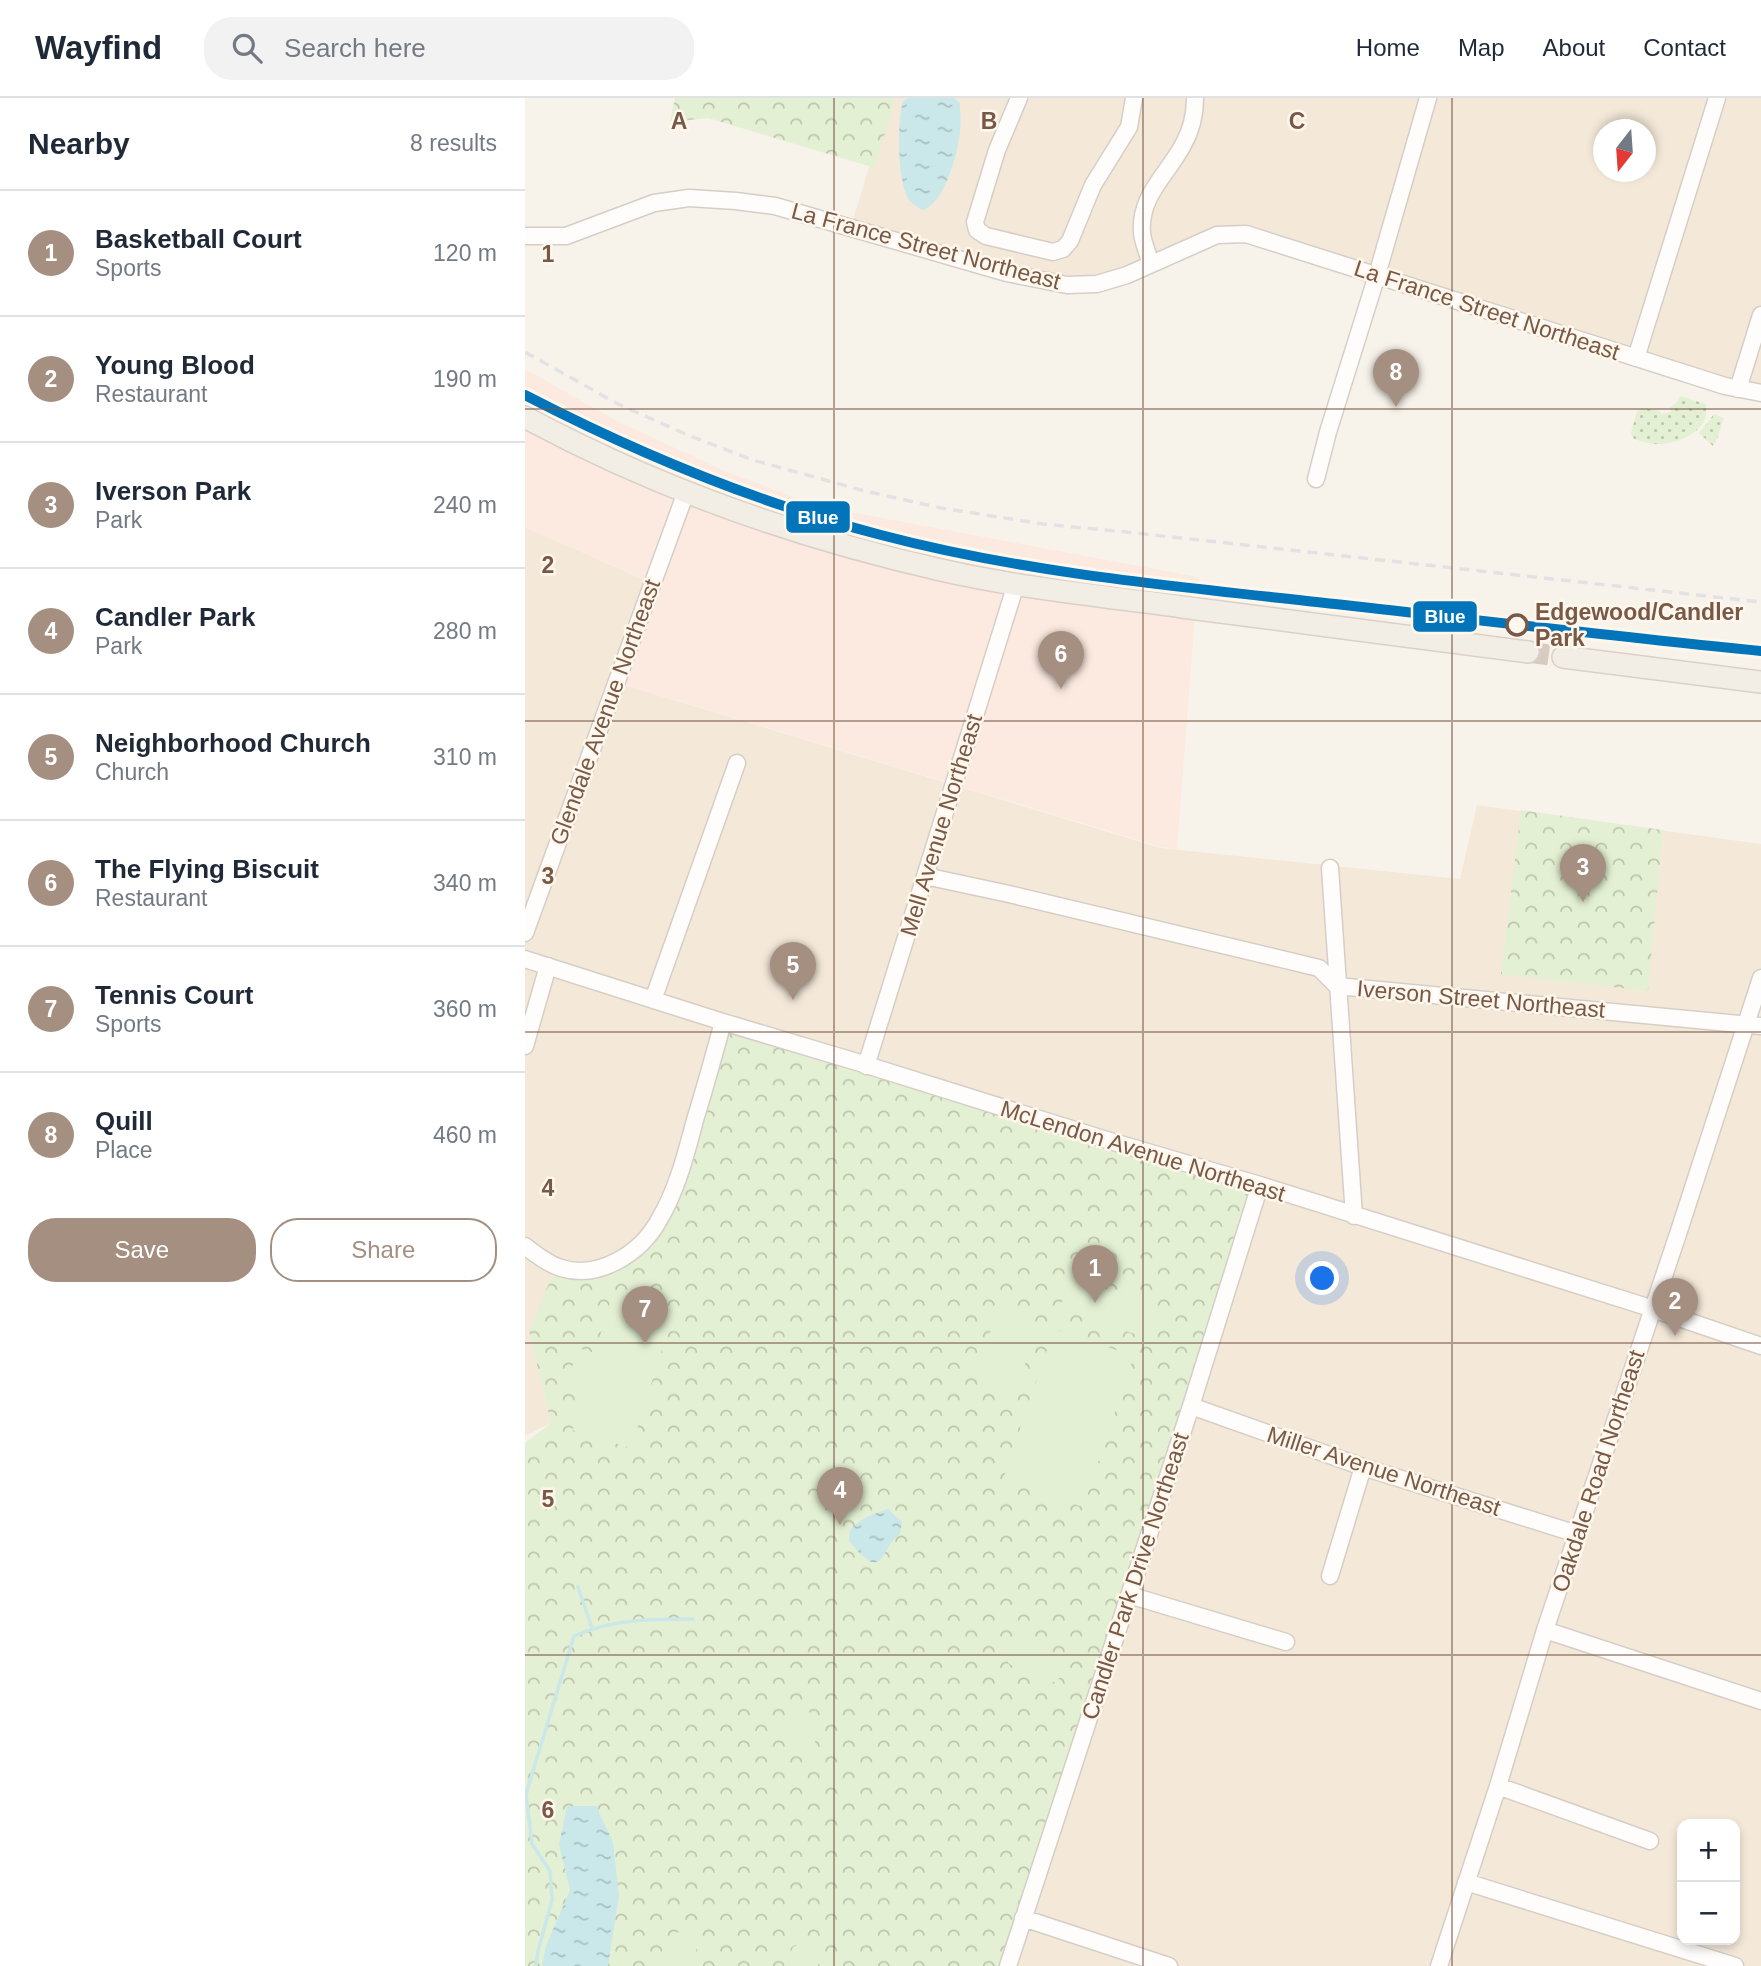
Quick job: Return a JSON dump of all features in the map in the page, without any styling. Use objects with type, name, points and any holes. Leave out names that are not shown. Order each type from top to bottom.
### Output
[{"type":"main road","points":[[525,417],[598,455],[744,515],[940,570],[1016,584],[1528,652]]},
{"type":"main road","points":[[1563,657],[1761,682]]},
{"type":"street","points":[[1019,98],[997,149],[975,222],[977,230],[986,236],[1053,252],[1063,249],[1070,241],[1094,186],[1129,127],[1134,98]]},
{"type":"street","points":[[1151,264],[1142,233],[1143,215],[1150,193],[1183,145],[1191,127],[1195,98]]},
{"type":"street","points":[[1316,479],[1429,98]]},
{"type":"street","points":[[1636,358],[1717,98]]},
{"type":"street","name":"La France Street Northeast","points":[[525,236],[566,236],[654,203],[689,198],[736,201],[775,206],[1007,273],[1067,285],[1097,284],[1127,275],[1217,235],[1246,234],[1636,358],[1738,389],[1761,393]]},
{"type":"street","points":[[1738,389],[1761,315]]},
{"type":"street","name":"Glendale Avenue Northeast","points":[[525,933],[685,492]]},
{"type":"street","name":"Mell Avenue Northeast","points":[[866,1066],[1016,584]]},
{"type":"street","points":[[653,1000],[737,763]]},
{"type":"street","points":[[1330,868],[1354,1216]]},
{"type":"street","name":"Iverson Street Northeast","points":[[925,876],[1319,968],[1337,986],[1754,1025]]},
{"type":"street","name":"McLendon Avenue Northeast","points":[[525,959],[1110,1142],[1260,1185],[1761,1346]]},
{"type":"street","points":[[525,1046],[548,966]]},
{"type":"street","name":"Oakdale Road Northeast","points":[[1439,1966],[1498,1786],[1545,1630],[1652,1309],[1754,1025],[1761,978]]},
{"type":"street","points":[[525,1246],[537,1256],[561,1268],[583,1271],[610,1265],[636,1250],[658,1223],[674,1190],[723,1022]]},
{"type":"street","name":"Candler Park Drive Northeast","points":[[1008,1966],[1191,1406],[1260,1185]]},
{"type":"street","name":"Miller Avenue Northeast","points":[[1191,1406],[1363,1467],[1577,1534]]},
{"type":"street","points":[[1330,1576],[1363,1467]]},
{"type":"street","points":[[1129,1595],[1286,1642]]},
{"type":"street","points":[[1545,1630],[1761,1701]]},
{"type":"street","points":[[1498,1786],[1650,1841]]},
{"type":"street","points":[[1466,1882],[1735,1966]]},
{"type":"street","points":[[1023,1918],[1170,1966]]},
{"type":"shaded area","points":[[890,98],[1761,98],[1761,390],[1228,231],[1101,286],[1030,275],[851,226]]},
{"type":"shaded area","points":[[525,369],[621,423],[727,472],[818,506],[1198,577],[1177,849],[1161,847],[613,681],[653,583],[525,527]]},
{"type":"shaded area","points":[[525,527],[654,584],[615,682],[1161,848],[1460,879],[1477,805],[1761,844],[1761,1966],[1013,1966],[666,1216],[529,1331],[551,1423],[525,1436]]},
{"type":"green space","points":[[675,98],[895,98],[875,168],[708,118],[670,122]]},
{"type":"green space","points":[[1680,396],[1706,404],[1706,415],[1699,428],[1670,443],[1653,444],[1634,439],[1631,433],[1637,411],[1643,408],[1660,411],[1661,414],[1671,412],[1670,408]]},
{"type":"green space","points":[[1714,414],[1724,418],[1713,446],[1699,433]]},
{"type":"green space","points":[[1521,810],[1663,830],[1648,991],[1501,974]]},
{"type":"green space","points":[[724,1028],[1262,1191],[1013,1966],[525,1966],[525,1443],[551,1423],[529,1331],[554,1271],[605,1271],[666,1216]]},
{"type":"green space","points":[[1070,1277],[1158,1306],[1147,1338],[1060,1309]]},
{"type":"green space","points":[[612,1296],[673,1315],[631,1448],[572,1430],[582,1397],[565,1391],[578,1348],[595,1353]]},
{"type":"green space","points":[[997,1311],[1038,1324],[1016,1391],[976,1378]]},
{"type":"green space","points":[[1054,1329],[1134,1356],[1083,1507],[1003,1479]]},
{"type":"green space","points":[[1015,1643],[1039,1648],[1061,1660],[1064,1673],[1056,1682],[1049,1682],[1019,1670],[1008,1663],[1008,1652]]},
{"type":"green space","points":[[795,1704],[806,1706],[815,1723],[816,1739],[811,1750],[800,1750],[788,1730],[788,1708]]},
{"type":"green space","points":[[684,1931],[695,1935],[697,1948],[694,1955],[687,1966],[668,1966],[666,1953],[671,1941],[675,1933]]},
{"type":"green space","points":[[807,1941],[823,1947],[818,1966],[784,1966],[793,1947]]},
{"type":"water","points":[[909,98],[954,98],[960,103],[959,141],[953,164],[937,199],[922,210],[909,200],[900,166],[901,111],[903,101]]},
{"type":"water","points":[[888,1509],[902,1522],[900,1534],[878,1562],[871,1562],[849,1541],[850,1530],[863,1519]]},
{"type":"water","points":[[567,1806],[596,1806],[613,1842],[619,1896],[608,1966],[542,1966],[546,1946],[570,1890],[559,1844]]},
{"type":"waterway","points":[[578,1587],[592,1628]]},
{"type":"waterway","points":[[536,1966],[552,1900],[550,1871],[532,1844],[526,1794],[574,1636],[618,1623],[693,1619]]},
{"type":"tunnel","points":[[1528,652],[1563,657]]},
{"type":"railway","points":[[525,352],[618,404],[753,460],[861,490],[941,508],[1043,524],[1761,602]]},
{"type":"transit line","name":"Blue","points":[[525,395],[655,457],[789,508],[881,535],[993,560],[1164,585],[1761,651]]},
{"type":"place","name":"Quill","points":[[1396,407]]},
{"type":"place","name":"Edgewood/Candler Park","points":[[1517,625]]},
{"type":"place","name":"The Flying Biscuit","points":[[1061,689]]},
{"type":"place","name":"Iverson Park","points":[[1583,902]]},
{"type":"place","name":"Neighborhood Church","points":[[793,1000]]},
{"type":"place","name":"Basketball Court","points":[[1095,1303]]},
{"type":"place","name":"Young Blood","points":[[1675,1336]]},
{"type":"place","name":"Tennis Court","points":[[645,1344]]},
{"type":"place","name":"Candler Park","points":[[840,1525]]}]
